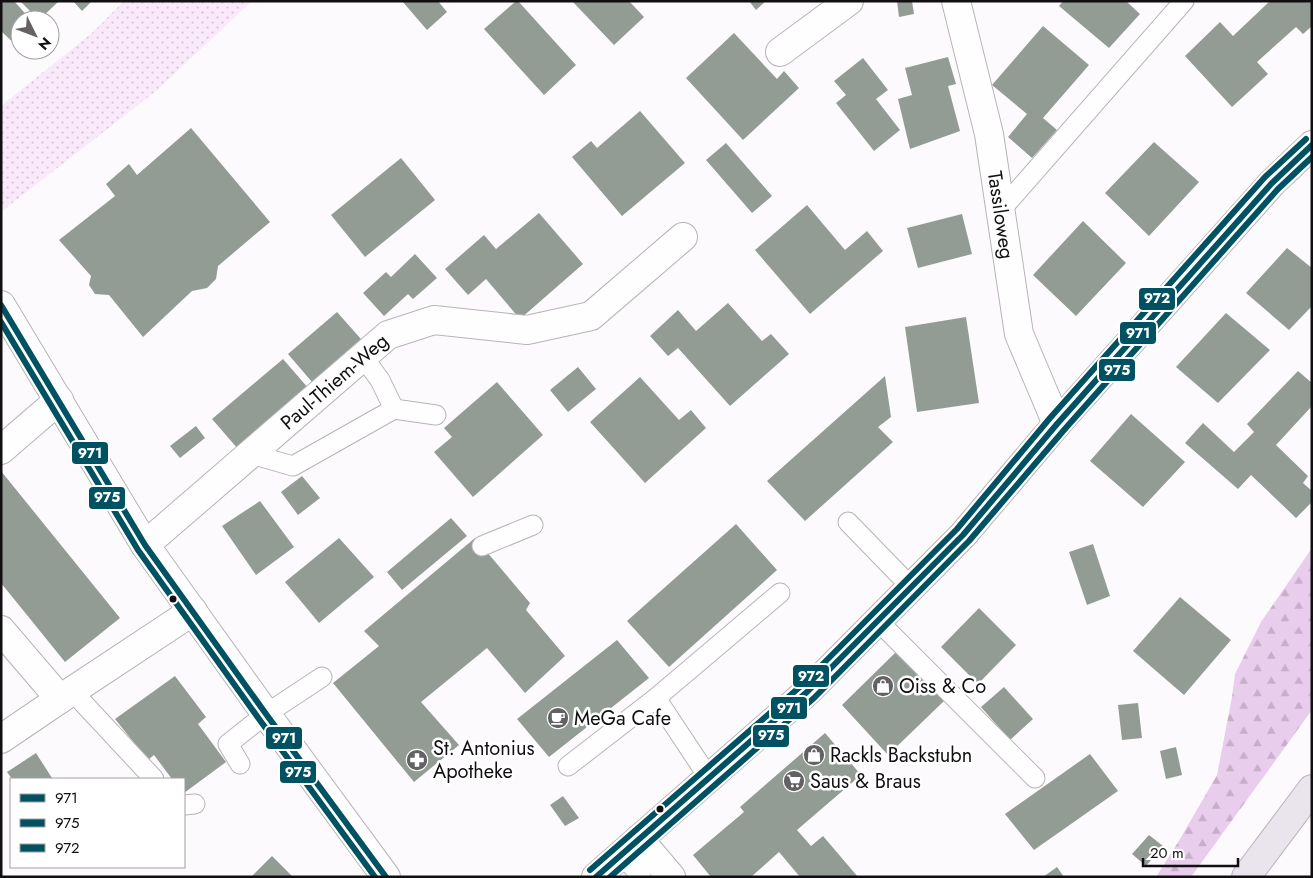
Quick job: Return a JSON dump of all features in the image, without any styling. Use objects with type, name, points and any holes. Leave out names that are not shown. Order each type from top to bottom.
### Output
[{"type":"highway","points":[[1246,877],[1312,789]]},
{"type":"main road","points":[[780,52],[849,1]]},
{"type":"main road","name":"Tassiloweg","points":[[956,1],[989,134],[1018,334],[1057,424]]},
{"type":"main road","points":[[596,877],[808,691],[963,535],[1057,424],[1272,183],[1312,145]]},
{"type":"main road","name":"Paul-Thiem-Weg","points":[[146,545],[388,335],[434,320],[527,330],[590,316],[683,237]]},
{"type":"main road","points":[[1,305],[146,545],[266,714],[386,877]]},
{"type":"main road","points":[[1,450],[58,400]]},
{"type":"main road","points":[[1,740],[193,611]]},
{"type":"main road","points":[[1,630],[66,695]]},
{"type":"main road","points":[[631,847],[671,877]]},
{"type":"lane","points":[[1000,211],[1184,1]]},
{"type":"lane","points":[[363,357],[380,380],[394,409]]},
{"type":"lane","points":[[251,454],[293,466],[394,409],[436,415]]},
{"type":"lane","points":[[848,522],[911,587]]},
{"type":"lane","points":[[482,546],[533,525]]},
{"type":"lane","points":[[568,766],[656,698],[780,593]]},
{"type":"lane","points":[[878,621],[1035,778]]},
{"type":"lane","points":[[240,764],[228,744],[266,714],[322,677]]},
{"type":"lane","points":[[66,695],[153,778]]},
{"type":"lane","points":[[656,698],[709,778]]},
{"type":"lane","points":[[631,847],[641,877]]},
{"type":"shaded area","points":[[124,1],[252,1],[156,91],[1,212],[1,106],[92,33]]},
{"type":"green space","points":[[1312,548],[1312,710],[1191,877],[1156,877],[1217,775],[1235,674],[1261,622]]},
{"type":"building","points":[[1,1],[14,1],[22,10],[10,10],[10,40],[1,31]]},
{"type":"building","points":[[20,1],[59,1],[50,10],[29,10]]},
{"type":"building","points":[[73,1],[92,1],[82,11]]},
{"type":"building","points":[[402,1],[438,1],[447,12],[427,30]]},
{"type":"building","points":[[516,1],[576,65],[544,95],[484,29]]},
{"type":"building","points":[[572,1],[629,1],[644,17],[614,45]]},
{"type":"building","points":[[749,1],[766,1],[756,10]]},
{"type":"building","points":[[897,1],[912,1],[914,14],[899,17]]},
{"type":"building","points":[[1063,1],[1126,1],[1140,14],[1109,48],[1059,6]]},
{"type":"building","points":[[1270,1],[1312,1],[1312,26],[1303,34],[1296,27],[1257,62],[1268,74],[1232,107],[1185,56],[1220,22],[1233,36]]},
{"type":"building","points":[[1043,26],[1089,65],[1043,118],[1057,130],[1032,158],[1008,137],[1027,114],[992,85]]},
{"type":"building","points":[[734,33],[777,79],[784,71],[799,88],[743,140],[686,78]]},
{"type":"building","points":[[948,57],[956,84],[948,86],[960,131],[910,149],[898,99],[912,95],[905,68]]},
{"type":"building","points":[[863,58],[888,90],[876,99],[900,130],[874,151],[836,103],[846,95],[834,81]]},
{"type":"building","points":[[640,111],[685,163],[622,216],[572,157],[591,141],[597,148]]},
{"type":"building","points":[[191,128],[270,222],[218,266],[216,279],[207,288],[192,291],[143,337],[109,295],[95,294],[89,285],[91,276],[59,240],[115,196],[106,184],[129,164],[137,175]]},
{"type":"building","points":[[1154,142],[1199,182],[1149,236],[1105,193]]},
{"type":"building","points":[[726,143],[772,196],[752,213],[706,160]]},
{"type":"building","points":[[401,158],[435,200],[365,257],[331,215]]},
{"type":"building","points":[[807,205],[845,250],[867,231],[883,251],[810,314],[755,250]]},
{"type":"building","points":[[539,213],[583,264],[520,319],[486,279],[468,295],[445,269],[484,235],[496,249]]},
{"type":"building","points":[[962,214],[972,254],[918,268],[907,228]]},
{"type":"building","points":[[1083,221],[1126,263],[1076,316],[1033,275]]},
{"type":"building","points":[[1287,248],[1312,268],[1312,306],[1289,330],[1246,293]]},
{"type":"building","points":[[415,254],[437,278],[413,299],[408,294],[384,316],[363,293],[386,272],[391,277]]},
{"type":"building","points":[[728,303],[762,341],[771,334],[789,354],[730,406],[678,348],[668,356],[650,336],[678,310],[696,331]]},
{"type":"building","points":[[337,312],[361,339],[312,382],[288,354]]},
{"type":"building","points":[[1226,313],[1270,350],[1218,403],[1176,367]]},
{"type":"building","points":[[966,317],[979,403],[917,412],[905,327]]},
{"type":"building","points":[[283,359],[309,389],[238,449],[212,419]]},
{"type":"building","points":[[578,367],[596,389],[568,412],[550,390]]},
{"type":"building","points":[[1298,371],[1312,383],[1312,406],[1276,445],[1308,476],[1303,483],[1312,491],[1312,502],[1296,518],[1251,475],[1238,489],[1185,443],[1203,423],[1234,452],[1254,432],[1247,424]]},
{"type":"building","points":[[885,376],[891,417],[878,427],[893,442],[805,521],[767,481]]},
{"type":"building","points":[[640,377],[679,420],[691,410],[706,428],[645,483],[590,422]]},
{"type":"building","points":[[497,382],[543,435],[473,497],[434,452],[452,437],[444,428]]},
{"type":"building","points":[[1131,414],[1185,462],[1143,507],[1090,461]]},
{"type":"building","points":[[196,426],[205,438],[180,458],[170,446]]},
{"type":"building","points":[[1,471],[120,618],[65,662],[1,583]]},
{"type":"building","points":[[302,476],[320,498],[298,515],[281,492]]},
{"type":"building","points":[[260,501],[294,547],[256,575],[222,526]]},
{"type":"building","points":[[451,518],[467,536],[402,590],[387,572]]},
{"type":"building","points":[[736,524],[777,570],[669,667],[627,621]]},
{"type":"building","points":[[339,538],[374,577],[319,623],[285,582]]},
{"type":"building","points":[[475,538],[530,603],[526,610],[565,656],[525,693],[487,648],[421,702],[459,745],[414,782],[333,683],[379,646],[364,631]]},
{"type":"building","points":[[1093,544],[1110,596],[1087,605],[1069,552]]},
{"type":"building","points":[[1180,597],[1231,640],[1184,695],[1133,651]]},
{"type":"building","points":[[979,608],[1016,645],[978,684],[941,647]]},
{"type":"building","points":[[617,640],[649,678],[549,757],[517,719]]},
{"type":"building","points":[[896,652],[944,701],[888,755],[842,705]]},
{"type":"building","points":[[175,676],[206,717],[198,724],[226,762],[185,792],[185,778],[171,778],[154,755],[148,760],[115,719]]},
{"type":"building","points":[[1004,687],[1033,719],[1010,740],[981,707]]},
{"type":"building","points":[[1138,703],[1142,738],[1122,740],[1118,705]]},
{"type":"building","points":[[825,733],[861,775],[797,830],[811,846],[823,836],[858,877],[800,877],[779,852],[751,877],[711,877],[693,855],[744,812],[740,807]]},
{"type":"building","points":[[1176,747],[1182,775],[1166,779],[1160,751]]},
{"type":"building","points":[[36,753],[52,778],[11,778],[7,772]]},
{"type":"building","points":[[1090,754],[1118,791],[1034,850],[1005,814]]},
{"type":"building","points":[[563,796],[579,818],[565,826],[550,805]]},
{"type":"building","points":[[1149,835],[1163,846],[1146,866],[1132,854]]},
{"type":"building","points":[[272,856],[293,877],[251,877]]},
{"type":"building","points":[[1057,867],[1064,877],[1043,877]]},
{"type":"transit line","name":"972","points":[[590,870],[802,685],[957,529],[1050,418],[1265,177],[1306,139]]},
{"type":"transit line","name":"971","points":[[596,877],[808,691],[963,535],[1057,424],[1272,183],[1312,145]]},
{"type":"transit line","name":"975","points":[[610,877],[814,698],[969,541],[1064,430],[1278,189],[1312,157]]},
{"type":"transit line","name":"971","points":[[1,305],[145,545],[386,877]]},
{"type":"transit line","name":"975","points":[[1,322],[138,550],[375,877]]},
{"type":"place","name":"Oiss & Co","points":[[883,686]]},
{"type":"place","name":"MeGa Cafe","points":[[558,718]]},
{"type":"place","name":"Rackls Backstubn","points":[[814,755]]},
{"type":"place","name":"St. Antonius Apotheke","points":[[417,760]]},
{"type":"place","name":"Saus & Braus","points":[[794,781]]}]
